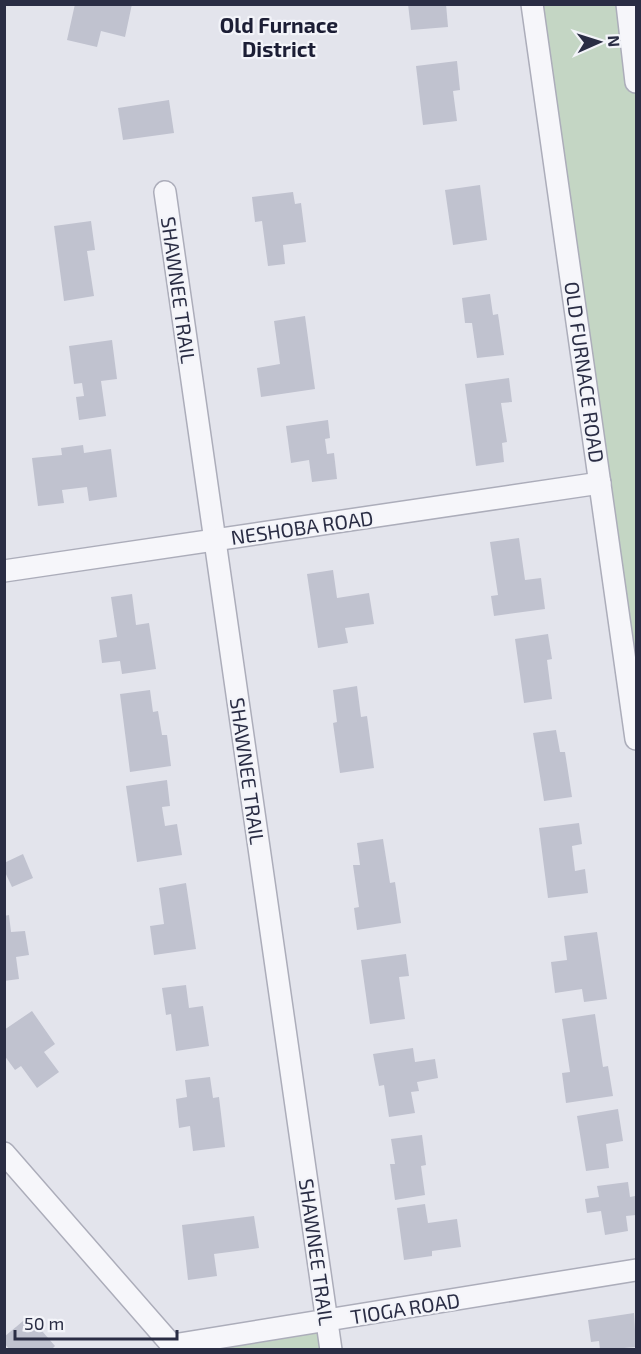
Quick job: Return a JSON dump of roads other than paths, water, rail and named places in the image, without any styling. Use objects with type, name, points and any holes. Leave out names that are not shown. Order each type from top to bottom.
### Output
[{"type":"street","name":"OLD FURNACE ROAD","points":[[532,4],[636,739]]},
{"type":"street","points":[[627,4],[636,82]]},
{"type":"street","name":"SHAWNEE TRAIL","points":[[165,192],[331,1350]]},
{"type":"street","name":"NESHOBA ROAD","points":[[4,571],[600,483]]},
{"type":"street","points":[[4,1153],[175,1347]]},
{"type":"street","name":"TIOGA ROAD","points":[[175,1347],[636,1270]]},
{"type":"district","name":"Old Furnace District","points":[[279,36]]}]
